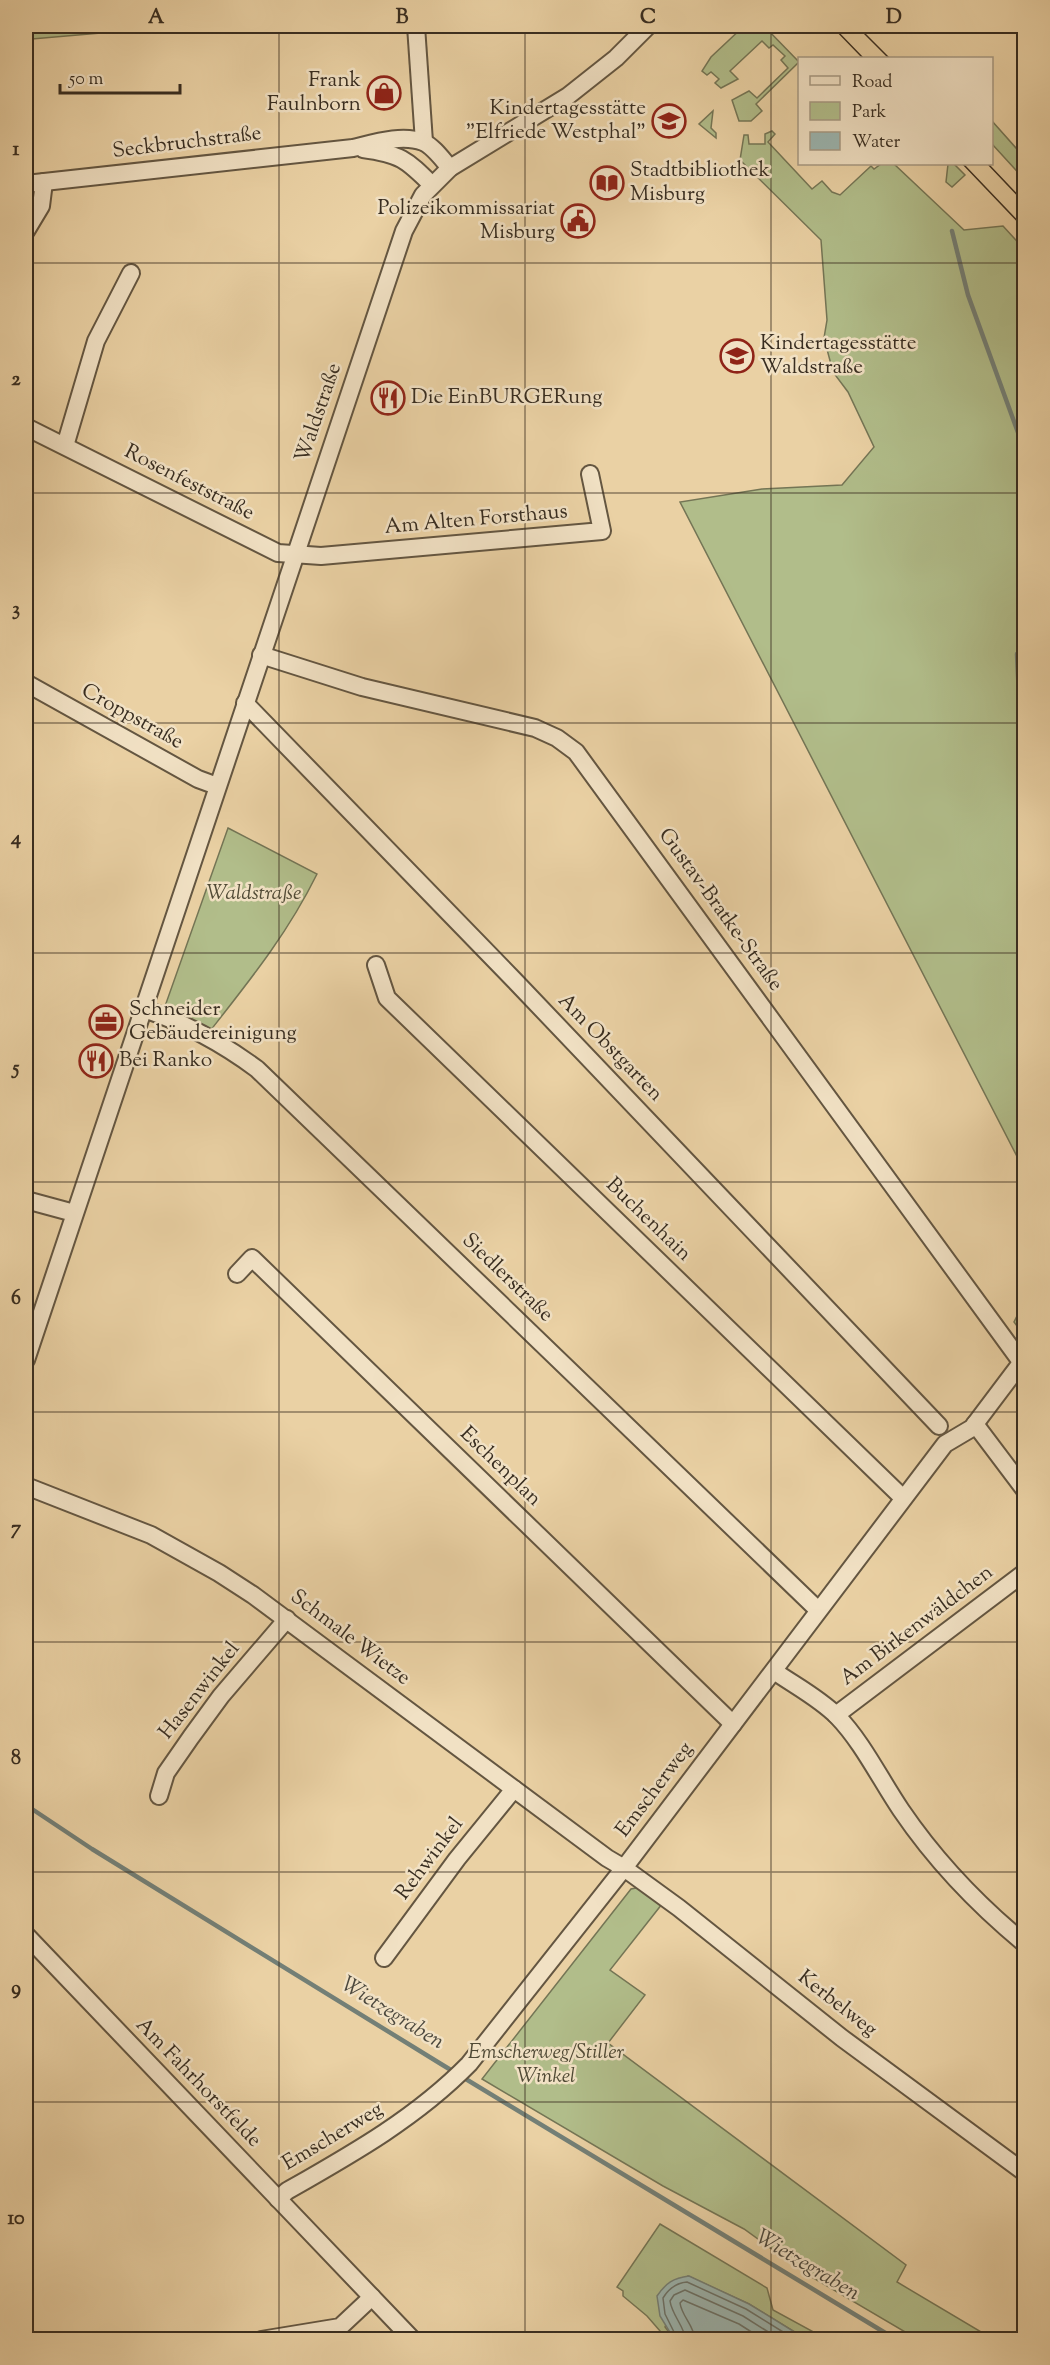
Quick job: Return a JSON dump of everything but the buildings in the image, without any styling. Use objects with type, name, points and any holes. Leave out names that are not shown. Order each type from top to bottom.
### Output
[{"type":"street","points":[[416,26],[424,142],[450,168]]},
{"type":"street","name":"Waldstraße","points":[[26,1360],[404,231],[418,204],[432,185],[450,168],[568,96],[616,58],[648,26]]},
{"type":"street","name":"Seckbruchstraße","points":[[26,184],[353,148],[379,142],[404,140],[424,142]]},
{"type":"street","name":"Seckbruchstraße","points":[[353,148],[381,152],[403,159],[432,185]]},
{"type":"street","points":[[26,231],[41,206],[44,182]]},
{"type":"street","points":[[65,446],[96,341],[131,273]]},
{"type":"street","name":"Rosenfeststraße","points":[[26,427],[278,553],[295,554]]},
{"type":"street","name":"Am Alten Forsthaus","points":[[295,554],[321,556],[602,531],[590,474]]},
{"type":"street","name":"Gustav-Bratke-Straße","points":[[261,655],[356,686],[535,729],[557,738],[576,752],[1023,1361]]},
{"type":"street","name":"Croppstraße","points":[[26,683],[198,779],[217,786]]},
{"type":"street","name":"Am Obstgarten","points":[[245,703],[515,981],[939,1426]]},
{"type":"street","name":"Buchenhain","points":[[376,965],[387,998],[903,1498]]},
{"type":"street","name":"Siedlerstraße","points":[[144,1009],[206,1036],[237,1053],[257,1069],[818,1610]]},
{"type":"street","points":[[26,1200],[74,1213]]},
{"type":"street","name":"Eschenplan","points":[[237,1274],[252,1258],[733,1724]]},
{"type":"street","name":"Emscherweg","points":[[278,2199],[287,2191],[374,2141],[418,2110],[465,2069],[624,1868],[945,1444],[975,1424],[1023,1361]]},
{"type":"street","points":[[975,1424],[1024,1489]]},
{"type":"street","name":"Schmale Wietze","points":[[26,1485],[116,1519],[160,1539],[219,1573],[287,1619],[607,1858],[624,1868]]},
{"type":"street","name":"Am Birkenwäldchen","points":[[836,1715],[1024,1573]]},
{"type":"street","name":"Hasenwinkel","points":[[159,1796],[166,1773],[191,1737],[224,1693],[287,1619]]},
{"type":"street","name":"Am Birkenwäldchen","points":[[774,1671],[836,1715],[854,1737],[901,1811],[935,1856],[979,1904],[1024,1943]]},
{"type":"street","name":"Rehwinkel","points":[[384,1958],[457,1859],[514,1789]]},
{"type":"street","name":"Kerbelweg","points":[[624,1868],[708,1930],[842,2038],[1024,2172]]},
{"type":"street","name":"Am Fahrhorstfelde","points":[[26,1935],[413,2340]]},
{"type":"street","points":[[261,2340],[340,2327],[372,2297]]},
{"type":"green space","points":[[29,26],[182,26],[32,39],[27,32]]},
{"type":"green space","points":[[744,26],[764,26],[798,63],[756,104],[762,111],[751,121],[739,121],[732,100],[749,91],[757,98],[788,68],[781,60],[785,56],[773,45],[769,48],[762,41],[730,71],[738,79],[721,88],[715,83],[719,79],[711,72],[707,75],[702,71],[711,57]]},
{"type":"green space","points":[[713,111],[711,128],[716,133],[716,138],[699,124]]},
{"type":"green space","points":[[993,122],[1024,157],[1024,179],[993,145]]},
{"type":"green space","points":[[772,131],[775,134],[768,142],[812,189],[822,181],[832,192],[840,195],[871,166],[874,169],[880,165],[895,165],[964,230],[1003,226],[1024,249],[1024,1170],[680,502],[762,489],[842,485],[874,447],[848,392],[833,372],[824,338],[827,320],[821,240],[740,160],[744,135],[748,135],[749,144],[765,144],[765,134]]},
{"type":"green space","points":[[948,165],[955,165],[965,175],[952,187],[946,182]]},
{"type":"green space","name":"Waldstraße","points":[[228,828],[317,874],[281,936],[210,1031],[164,1009]]},
{"type":"green space","points":[[1024,1302],[1024,1332],[1022,1333],[1014,1322]]},
{"type":"green space","name":"Emscherweg/Stiller Winkel","points":[[641,1887],[662,1904],[610,1970],[645,1995],[608,2043],[906,2265],[897,2282],[993,2339],[917,2339],[805,2273],[744,2229],[663,2186],[482,2079],[631,1889]]},
{"type":"green space","points":[[660,2224],[767,2288],[773,2310],[823,2339],[806,2339],[749,2304],[688,2276],[665,2327],[674,2339],[667,2339],[647,2316],[623,2296],[623,2291],[617,2287]]},
{"type":"water","points":[[689,2276],[749,2304],[806,2339],[674,2339],[660,2316],[657,2296],[670,2282]]},
{"type":"waterway","points":[[952,231],[968,295],[1024,449]]},
{"type":"waterway","points":[[1019,643],[1024,625]]},
{"type":"waterway","points":[[1017,654],[1024,802]]},
{"type":"waterway","name":"Wietzegraben","points":[[26,1805],[92,1849],[441,2064],[897,2340]]},
{"type":"tram line","points":[[832,26],[862,57]]},
{"type":"tram line","points":[[857,26],[888,57]]},
{"type":"tram line","points":[[964,165],[1024,228]]},
{"type":"tram line","points":[[989,165],[1024,202]]},
{"type":"place","name":"Frank Faulnborn","points":[[384,93]]},
{"type":"place","name":"Kindertagesstätte \"Elfriede Westphal\"","points":[[669,121]]},
{"type":"place","name":"Stadtbibliothek Misburg","points":[[607,183]]},
{"type":"place","name":"Polizeikommissariat Misburg","points":[[578,221]]},
{"type":"place","name":"Kindertagesstätte Waldstraße","points":[[737,356]]},
{"type":"place","name":"Die EinBURGERung","points":[[388,398]]},
{"type":"place","name":"Schneider Gebäudereinigung","points":[[106,1022]]},
{"type":"place","name":"Bei Ranko","points":[[96,1061]]}]
